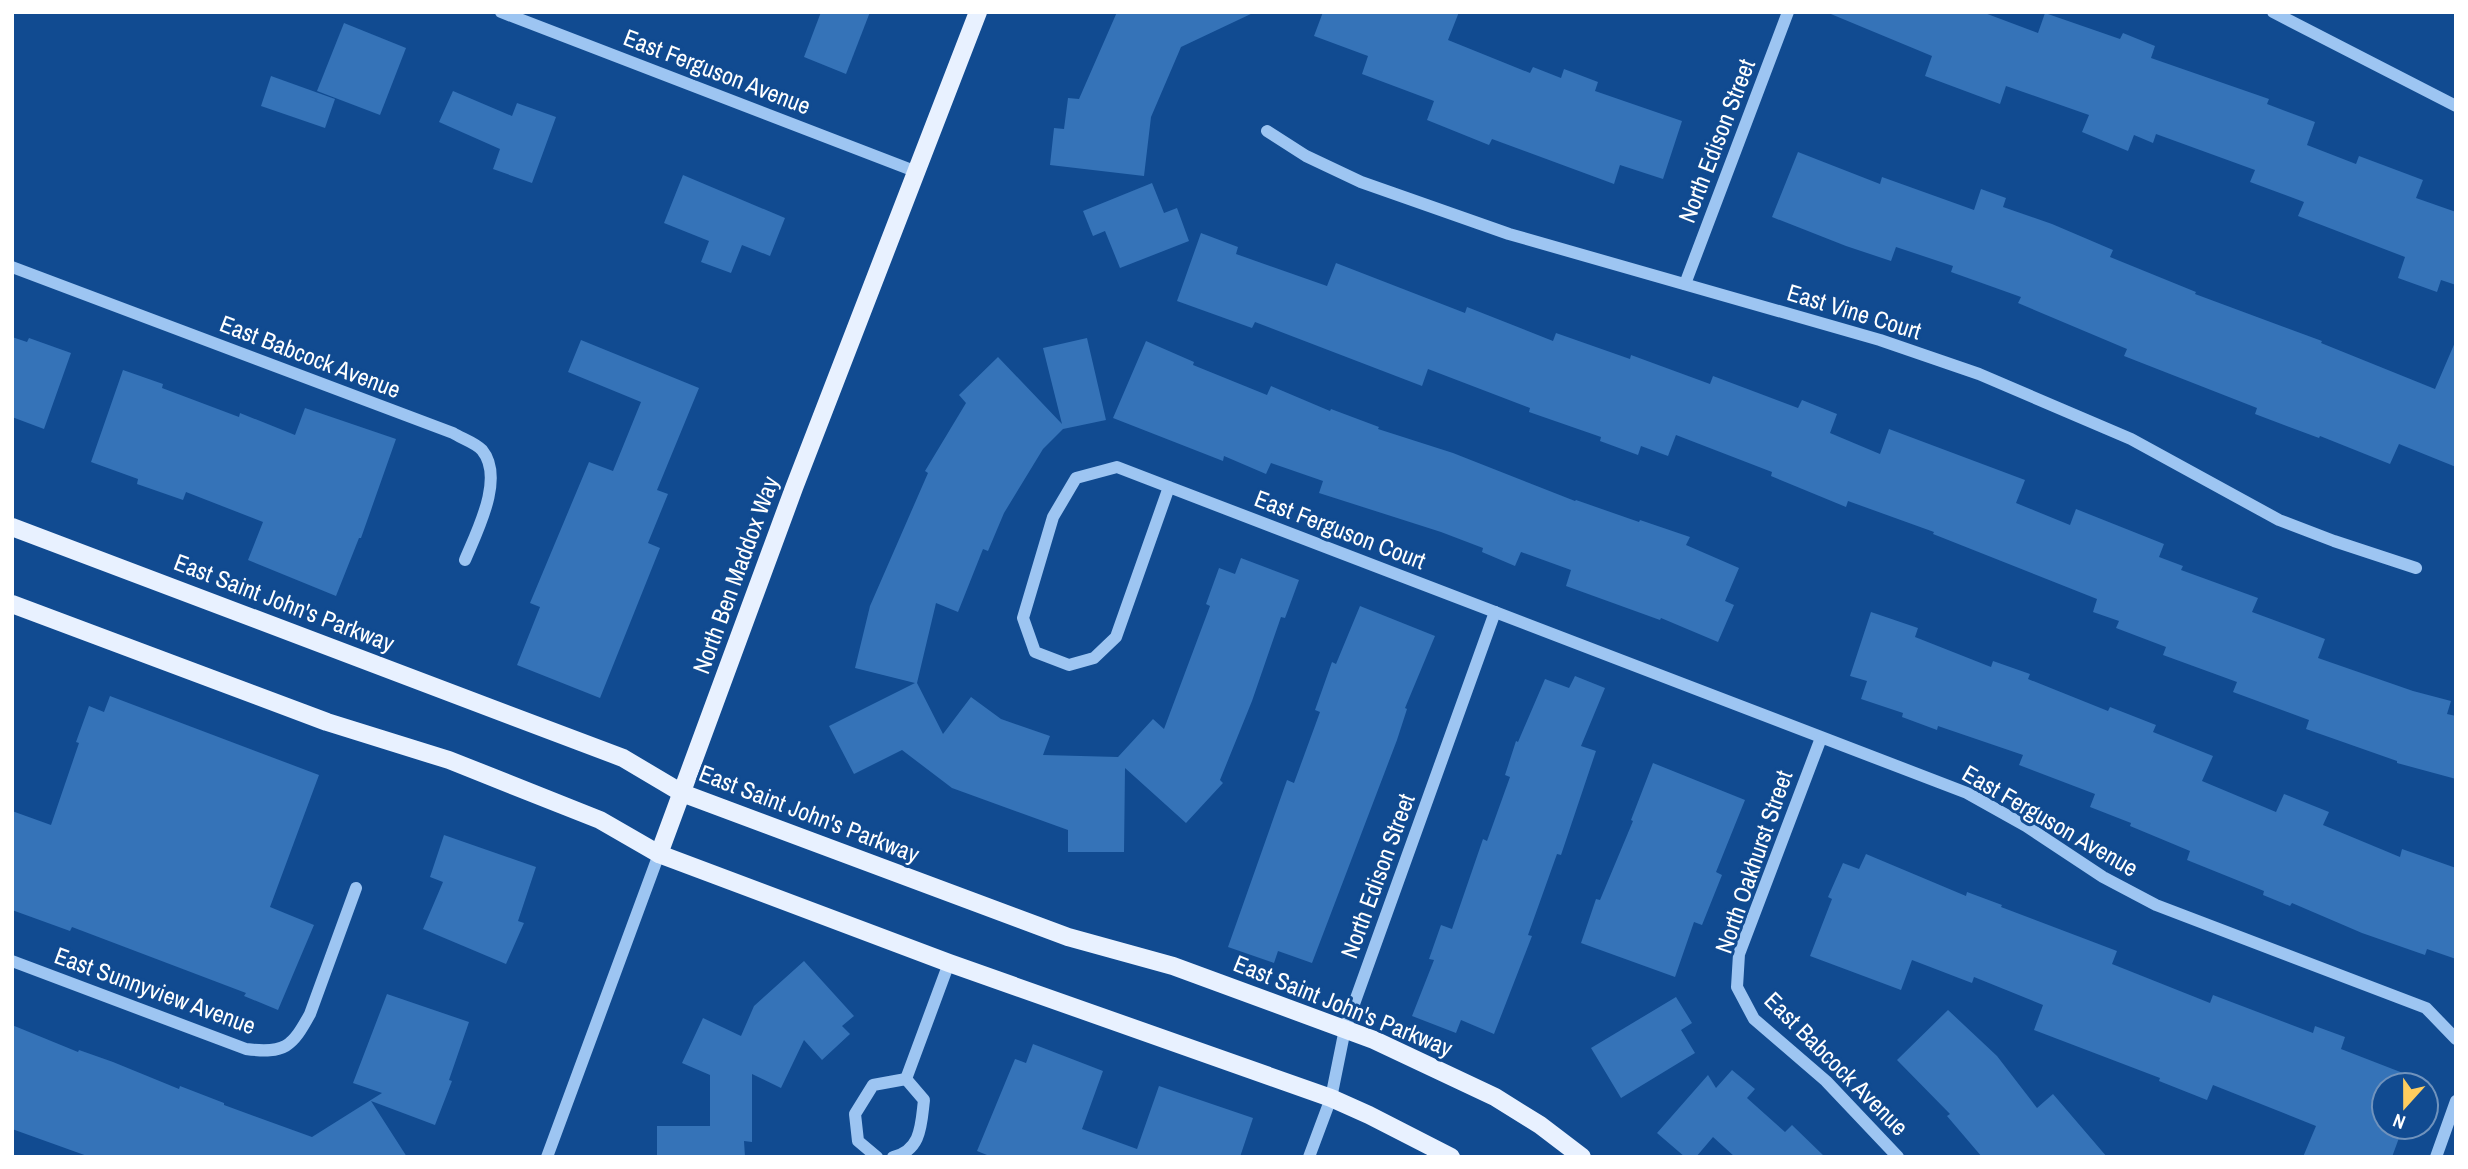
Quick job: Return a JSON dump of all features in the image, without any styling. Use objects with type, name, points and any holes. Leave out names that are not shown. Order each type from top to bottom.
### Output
[{"type":"main road","name":"North Ben Maddox Way","points":[[659,854],[794,488],[978,12]]},
{"type":"main road","name":"East Saint John's Parkway","points":[[12,527],[623,758],[682,793],[1068,937],[1173,966],[1374,1040],[1495,1097],[1582,1157]]},
{"type":"main road","points":[[12,604],[327,722],[449,760],[590,816],[659,854],[949,963],[1331,1098],[1451,1157]]},
{"type":"street","name":"East Ferguson Avenue","points":[[501,12],[917,173]]},
{"type":"street","name":"North Edison Street","points":[[1685,284],[1788,12]]},
{"type":"street","points":[[2273,12],[2456,106]]},
{"type":"street","name":"East Vine Court","points":[[1268,131],[1306,156],[1361,182],[1509,234],[1880,340],[1979,374],[2131,439],[2279,520],[2416,568]]},
{"type":"street","name":"East Babcock Avenue","points":[[12,267],[453,433],[482,449],[492,474],[486,505],[465,560]]},
{"type":"street","name":"East Ferguson Court","points":[[1169,487],[1116,637],[1094,658],[1069,665],[1035,652],[1023,618],[1053,517],[1076,478],[1117,467],[1495,612]]},
{"type":"street","name":"East Ferguson Avenue","points":[[1495,612],[1967,793],[2026,826],[2103,877],[2155,905],[2426,1009],[2456,1039]]},
{"type":"street","name":"North Edison Street","points":[[1309,1157],[1331,1098],[1345,1029],[1495,612]]},
{"type":"street","name":"North Oakhurst Street","points":[[1744,1001],[1737,987],[1739,954],[1821,738]]},
{"type":"street","name":"North Ben Maddox Way","points":[[547,1157],[659,854]]},
{"type":"street","name":"East Sunnyview Avenue","points":[[12,961],[246,1049],[268,1052],[285,1048],[301,1031],[310,1014],[356,888]]},
{"type":"street","points":[[906,1079],[949,963]]},
{"type":"street","name":"East Babcock Avenue","points":[[1744,1001],[1754,1019],[1826,1081],[1898,1157]]},
{"type":"street","points":[[877,1157],[858,1141],[855,1114],[873,1084],[906,1079]]},
{"type":"street","points":[[893,1157],[903,1154],[919,1137],[924,1100],[906,1079]]},
{"type":"street","points":[[2436,1157],[2456,1101]]},
{"type":"building","points":[[821,12],[870,12],[846,74],[804,57]]},
{"type":"building","points":[[1117,12],[1255,12],[1181,47],[1151,117],[1144,176],[1050,165],[1054,128],[1064,129],[1068,98],[1079,99]]},
{"type":"building","points":[[1323,12],[1459,12],[1448,40],[1530,73],[1533,67],[1561,78],[1564,69],[1598,82],[1595,91],[1682,121],[1663,179],[1620,165],[1614,184],[1492,139],[1489,145],[1427,120],[1434,101],[1362,74],[1368,56],[1314,36]]},
{"type":"building","points":[[1826,12],[1982,12],[2038,33],[2045,13],[2120,39],[2123,33],[2155,46],[2151,58],[2269,99],[2267,104],[2315,122],[2307,145],[2356,164],[2359,156],[2423,180],[2416,198],[2456,212],[2456,285],[2441,280],[2437,292],[2398,278],[2405,257],[2298,216],[2304,202],[2250,182],[2255,170],[2156,134],[2153,143],[2134,135],[2128,151],[2082,132],[2089,115],[2006,86],[2000,104],[1925,76],[1932,56]]},
{"type":"building","points":[[344,23],[406,48],[380,115],[317,91]]},
{"type":"building","points":[[271,76],[335,99],[325,128],[261,106]]},
{"type":"building","points":[[453,91],[512,116],[517,103],[556,117],[532,183],[493,169],[500,149],[439,122]]},
{"type":"building","points":[[1798,152],[1880,184],[1882,177],[1974,210],[1981,189],[2006,198],[2003,207],[2113,250],[2110,257],[2196,292],[2195,294],[2322,341],[2321,343],[2435,389],[2456,340],[2456,467],[2399,444],[2390,464],[2255,414],[2257,408],[2124,356],[2127,349],[2018,303],[2021,297],[1951,272],[1953,266],[1896,247],[1891,261],[1772,217]]},
{"type":"building","points":[[683,175],[785,218],[770,256],[742,245],[731,273],[701,262],[709,241],[664,223]]},
{"type":"building","points":[[1152,183],[1164,213],[1177,208],[1189,241],[1120,268],[1105,231],[1093,236],[1083,211]]},
{"type":"building","points":[[1201,233],[1238,247],[1236,254],[1327,286],[1336,263],[1465,313],[1467,307],[1553,341],[1556,333],[1630,359],[1631,355],[1710,384],[1713,376],[1798,408],[1802,400],[1837,414],[1830,433],[1880,454],[1889,429],[2025,480],[2016,503],[2070,525],[2076,509],[2164,544],[2159,557],[2183,566],[2181,570],[2258,598],[2252,612],[2325,639],[2318,658],[2413,691],[2451,701],[2447,714],[2456,716],[2456,779],[2397,763],[2306,729],[2309,720],[2233,692],[2237,682],[2163,655],[2166,647],[2116,628],[2119,621],[2093,612],[2097,599],[1933,534],[1934,532],[1848,501],[1846,507],[1771,476],[1772,472],[1676,435],[1668,456],[1641,446],[1638,455],[1600,441],[1601,437],[1529,412],[1530,408],[1428,369],[1422,386],[1255,322],[1252,328],[1177,301]]},
{"type":"building","points":[[12,337],[27,342],[29,338],[71,353],[44,429],[12,417]]},
{"type":"building","points":[[1087,338],[1106,420],[1063,429],[1043,449],[1004,513],[988,551],[983,549],[958,612],[936,603],[917,683],[943,734],[971,697],[1001,719],[1050,736],[1043,755],[1118,757],[1153,719],[1164,729],[1210,606],[1206,604],[1219,568],[1235,574],[1241,558],[1299,580],[1285,618],[1281,617],[1252,701],[1220,780],[1223,783],[1186,823],[1125,768],[1124,852],[1068,852],[1068,830],[952,788],[902,750],[854,774],[829,726],[915,683],[855,668],[870,606],[928,473],[925,471],[966,403],[959,395],[998,357],[1062,424],[1043,348]]},
{"type":"building","points":[[581,340],[699,388],[657,490],[668,494],[648,543],[660,548],[600,698],[517,665],[540,607],[530,603],[589,462],[613,471],[641,402],[568,372]]},
{"type":"building","points":[[1146,341],[1194,362],[1193,365],[1267,395],[1271,386],[1330,411],[1331,409],[1379,427],[1378,429],[1453,453],[1575,501],[1690,537],[1686,545],[1739,568],[1725,601],[1734,605],[1718,642],[1661,618],[1660,620],[1566,586],[1571,570],[1521,552],[1515,566],[1482,552],[1483,548],[1441,532],[1319,493],[1323,481],[1271,463],[1266,474],[1224,456],[1223,461],[1113,418]]},
{"type":"building","points":[[123,370],[163,384],[162,388],[239,417],[240,413],[295,435],[305,408],[396,439],[361,538],[336,596],[248,560],[263,522],[186,492],[183,500],[137,484],[138,479],[91,462]]},
{"type":"building","points":[[1360,606],[1435,636],[1405,708],[1407,709],[1397,740],[1312,963],[1278,951],[1274,963],[1228,947],[1287,780],[1294,783],[1320,712],[1315,710],[1332,662],[1336,664]]},
{"type":"building","points":[[1871,612],[1918,628],[1915,637],[1991,667],[1993,661],[2030,674],[2028,679],[2108,711],[2110,707],[2156,725],[2153,732],[2213,756],[2202,781],[2276,812],[2284,794],[2329,812],[2323,825],[2400,857],[2402,849],[2456,868],[2456,959],[2427,949],[2425,955],[2362,933],[2292,903],[2290,906],[2263,895],[2264,891],[2187,860],[2190,851],[2090,807],[2095,794],[2019,765],[2023,755],[1938,726],[1937,730],[1902,717],[1903,713],[1861,699],[1867,681],[1850,676]]},
{"type":"building","points":[[1575,676],[1605,688],[1581,746],[1596,751],[1561,855],[1557,854],[1528,935],[1532,936],[1494,1034],[1461,1020],[1456,1033],[1412,1016],[1434,960],[1429,959],[1441,925],[1452,929],[1483,839],[1487,841],[1510,777],[1505,775],[1516,741],[1518,742],[1545,679],[1569,688]]},
{"type":"building","points":[[110,696],[319,775],[270,907],[314,925],[278,1010],[244,996],[246,993],[72,927],[70,931],[12,910],[12,811],[51,825],[89,706],[104,712]]},
{"type":"building","points":[[1653,763],[1745,800],[1716,872],[1722,875],[1702,925],[1694,922],[1675,977],[1581,943],[1596,899],[1600,900],[1633,821],[1631,820]]},
{"type":"building","points":[[444,835],[536,867],[518,921],[524,923],[506,964],[423,929],[443,882],[430,877]]},
{"type":"building","points":[[1866,854],[1966,896],[1967,892],[2117,951],[2112,964],[2210,1003],[2213,995],[2313,1033],[2315,1026],[2345,1037],[2341,1049],[2398,1071],[2370,1071],[2370,1141],[2398,1141],[2392,1157],[2303,1157],[2316,1126],[2213,1085],[2207,1100],[2159,1081],[2160,1078],[2034,1030],[2043,1005],[1974,977],[1972,983],[1912,960],[1901,990],[1810,956],[1832,899],[1828,897],[1843,863],[1859,869]]},
{"type":"building","points":[[804,961],[854,1016],[842,1026],[850,1034],[822,1060],[804,1040],[781,1088],[752,1074],[752,1142],[744,1141],[745,1157],[657,1157],[657,1126],[710,1126],[710,1075],[682,1063],[703,1018],[741,1036],[754,1006]]},
{"type":"building","points":[[387,994],[469,1022],[449,1080],[452,1081],[435,1125],[371,1101],[407,1157],[90,1157],[12,1129],[12,1025],[78,1052],[79,1050],[113,1062],[179,1089],[180,1086],[312,1137],[382,1093],[353,1083]]},
{"type":"building","points":[[1676,997],[1692,1023],[1681,1030],[1695,1053],[1621,1098],[1591,1048]]},
{"type":"building","points":[[1948,1010],[1997,1056],[2037,1108],[2053,1094],[2107,1157],[1982,1157],[1947,1116],[1950,1114],[1897,1060]]},
{"type":"building","points":[[1033,1044],[1103,1071],[1082,1129],[1137,1149],[1159,1086],[1253,1118],[1240,1157],[992,1157],[977,1151],[1015,1059],[1026,1063]]},
{"type":"building","points":[[1732,1070],[1755,1089],[1747,1098],[1785,1132],[1792,1125],[1825,1157],[1735,1157],[1713,1137],[1696,1157],[1685,1157],[1657,1133],[1708,1075],[1716,1088]]}]
